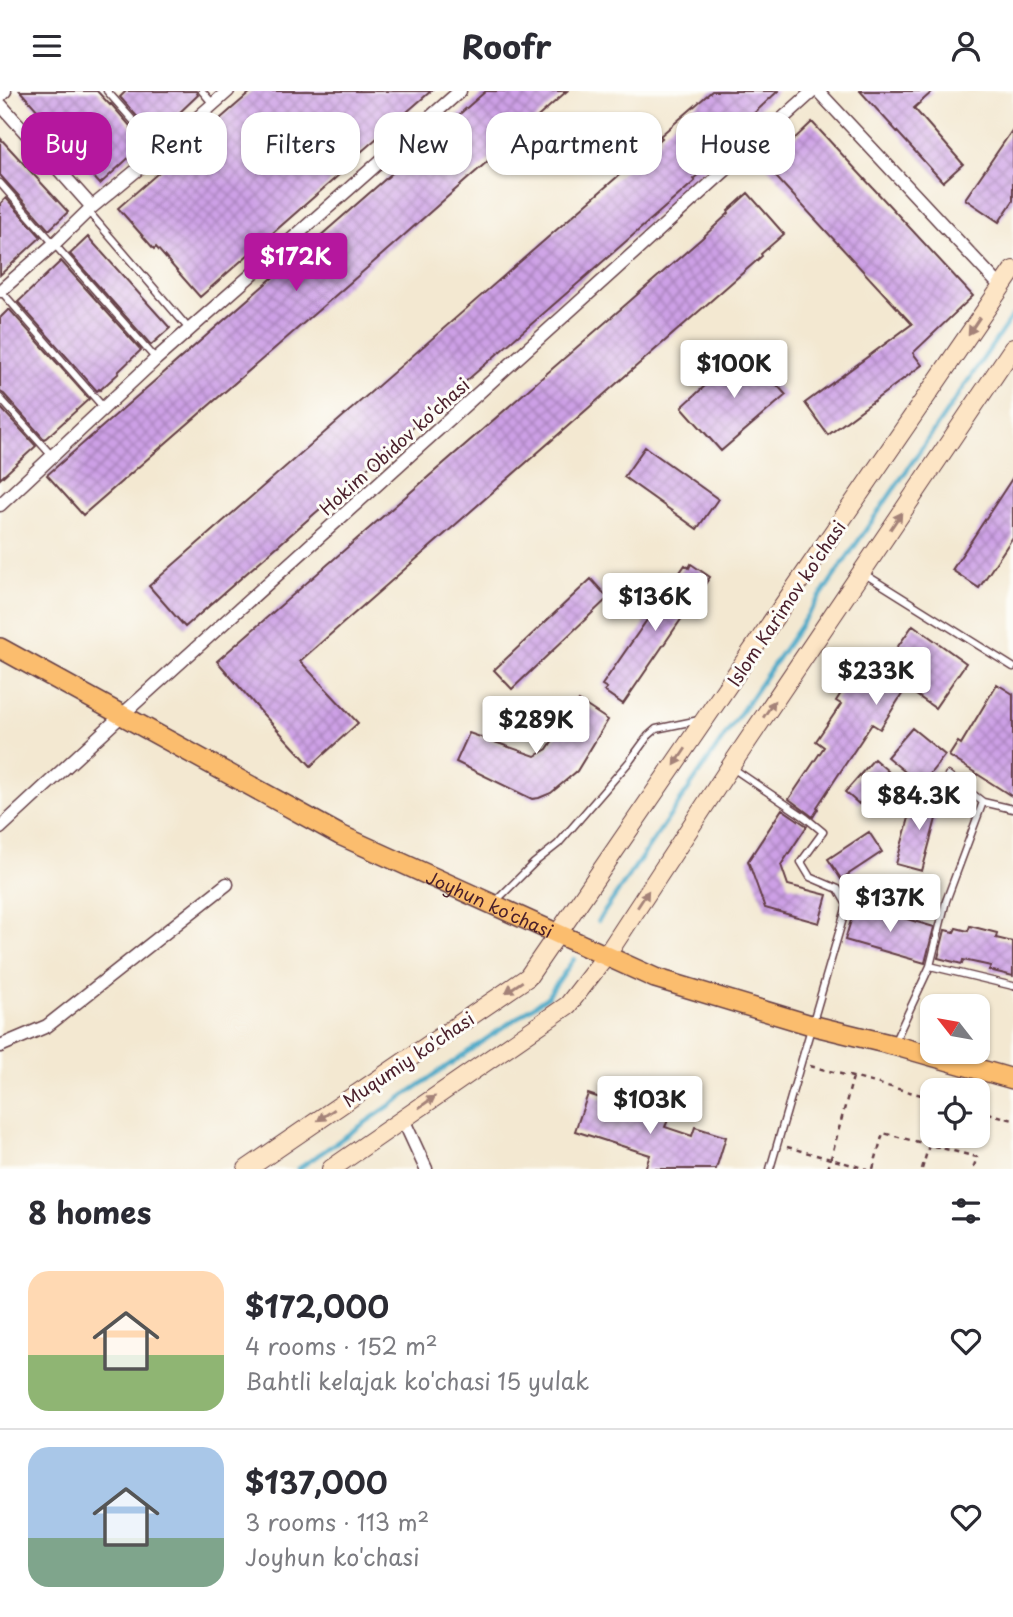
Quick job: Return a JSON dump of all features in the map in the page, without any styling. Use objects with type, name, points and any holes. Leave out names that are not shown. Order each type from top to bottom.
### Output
[{"type":"main road","name":"Islom Karimov ko'chasi","points":[[558,935],[1013,270]]},
{"type":"main road","points":[[331,1169],[568,1005],[606,956],[1013,348]]},
{"type":"main road","name":"Joyhun ko'chasi","points":[[0,648],[340,835],[654,978],[811,1025],[1013,1079]]},
{"type":"main road","name":"Muqumiy ko'chasi","points":[[247,1169],[528,977],[558,935]]},
{"type":"street","points":[[0,96],[5,91]]},
{"type":"street","points":[[204,112],[228,91]]},
{"type":"street","points":[[0,505],[156,359],[460,91]]},
{"type":"street","points":[[816,91],[1001,287]]},
{"type":"street","name":"Hokim Obidov ko'chasi","points":[[0,828],[816,91]]},
{"type":"street","points":[[0,104],[90,209]]},
{"type":"street","points":[[0,290],[131,175]]},
{"type":"street","points":[[0,1046],[47,1026],[227,884]]},
{"type":"street","points":[[403,1119],[426,1169]]},
{"type":"lane","points":[[107,91],[126,113]]},
{"type":"lane","points":[[202,91],[213,104]]},
{"type":"lane","points":[[0,183],[156,359]]},
{"type":"lane","points":[[90,209],[190,330]]},
{"type":"lane","points":[[0,290],[104,408]]},
{"type":"lane","points":[[0,398],[53,457]]},
{"type":"lane","points":[[862,572],[1013,667]]},
{"type":"lane","points":[[492,905],[534,863],[558,844],[656,729],[707,718]]},
{"type":"lane","points":[[730,767],[823,832],[801,863],[810,877],[838,889],[847,905],[770,1169]]},
{"type":"lane","points":[[948,775],[983,802],[1013,809]]},
{"type":"lane","points":[[893,1045],[930,966],[946,901],[983,802]]},
{"type":"lane","points":[[930,966],[1013,986]]},
{"type":"path","points":[[800,1063],[920,1095]]},
{"type":"path","points":[[828,1169],[853,1077]]},
{"type":"path","points":[[990,1113],[1013,1120]]},
{"type":"path","points":[[873,1169],[883,1133],[920,1143]]},
{"type":"path","points":[[777,1145],[867,1169]]},
{"type":"path","points":[[922,1169],[928,1148]]},
{"type":"path","points":[[941,1148],[977,1157],[973,1169]]},
{"type":"building","points":[[20,91],[97,91],[126,121],[126,160],[112,173],[112,112],[39,112]]},
{"type":"building","points":[[126,91],[196,91],[198,95],[180,112],[133,112],[120,97]]},
{"type":"building","points":[[252,91],[431,91],[407,112],[374,112],[374,141],[360,153],[360,112],[241,112],[241,175],[339,175],[200,297],[118,208],[156,175],[227,175],[227,113]]},
{"type":"building","points":[[486,91],[567,91],[543,112],[486,112],[486,163],[367,268],[83,515],[47,475],[390,175],[472,175],[472,112],[462,112]]},
{"type":"building","points":[[712,91],[778,91],[755,112],[688,112]]},
{"type":"building","points":[[860,91],[933,91],[914,108],[963,164],[943,182]]},
{"type":"building","points":[[676,122],[676,175],[698,175],[693,179],[695,181],[185,627],[149,586],[620,175],[662,175],[662,134]]},
{"type":"building","points":[[812,122],[973,296],[913,353],[922,365],[828,435],[805,403],[912,324],[774,175],[795,175],[795,138]]},
{"type":"building","points":[[1013,129],[1013,201],[999,222],[965,199]]},
{"type":"building","points":[[0,138],[21,161],[21,175],[34,175],[68,212],[49,230],[0,175]]},
{"type":"building","points":[[92,175],[110,175],[100,184]]},
{"type":"building","points":[[748,193],[784,234],[300,661],[358,723],[311,766],[217,661],[701,239]]},
{"type":"building","points":[[6,198],[41,237],[0,275],[0,204]]},
{"type":"building","points":[[88,237],[170,328],[151,345],[70,254]]},
{"type":"building","points":[[61,261],[141,350],[97,391],[18,302]]},
{"type":"building","points":[[8,310],[89,399],[44,439],[0,392],[0,318]]},
{"type":"building","points":[[745,349],[786,395],[721,451],[682,407]]},
{"type":"building","points":[[0,407],[36,446],[0,479]]},
{"type":"building","points":[[645,447],[718,499],[697,529],[624,477]]},
{"type":"building","points":[[1013,477],[1013,537],[979,588],[952,570]]},
{"type":"building","points":[[691,564],[710,577],[623,704],[604,691],[607,688],[602,685],[685,565],[689,568]]},
{"type":"building","points":[[591,579],[608,598],[512,689],[494,670]]},
{"type":"building","points":[[913,625],[966,663],[935,708],[906,688],[880,729],[872,724],[813,817],[789,799],[824,747],[816,741],[841,704],[836,701],[859,665],[877,676]]},
{"type":"building","points":[[997,684],[1013,694],[1013,797],[949,756],[958,742],[961,744]]},
{"type":"building","points":[[579,701],[608,720],[577,771],[551,793],[532,799],[456,762],[469,733],[535,756],[547,749]]},
{"type":"building","points":[[912,728],[945,755],[921,785],[887,757]]},
{"type":"building","points":[[874,759],[888,771],[859,804],[845,792]]},
{"type":"building","points":[[916,793],[941,800],[922,871],[896,864]]},
{"type":"building","points":[[782,809],[807,826],[781,865],[788,885],[827,895],[819,923],[765,908],[748,861]]},
{"type":"building","points":[[869,832],[882,852],[841,879],[828,859]]},
{"type":"building","points":[[856,904],[934,927],[925,963],[845,940]]},
{"type":"building","points":[[970,926],[997,933],[996,938],[1013,942],[1013,976],[989,970],[991,966],[963,960],[962,964],[938,958],[945,930],[954,932],[956,928],[968,931]]},
{"type":"building","points":[[588,1094],[668,1120],[665,1127],[692,1136],[695,1127],[726,1137],[716,1169],[645,1169],[650,1155],[575,1131]]},
{"type":"waterway","points":[[598,921],[1013,315]]},
{"type":"waterway","points":[[298,1169],[547,997],[574,959]]}]
